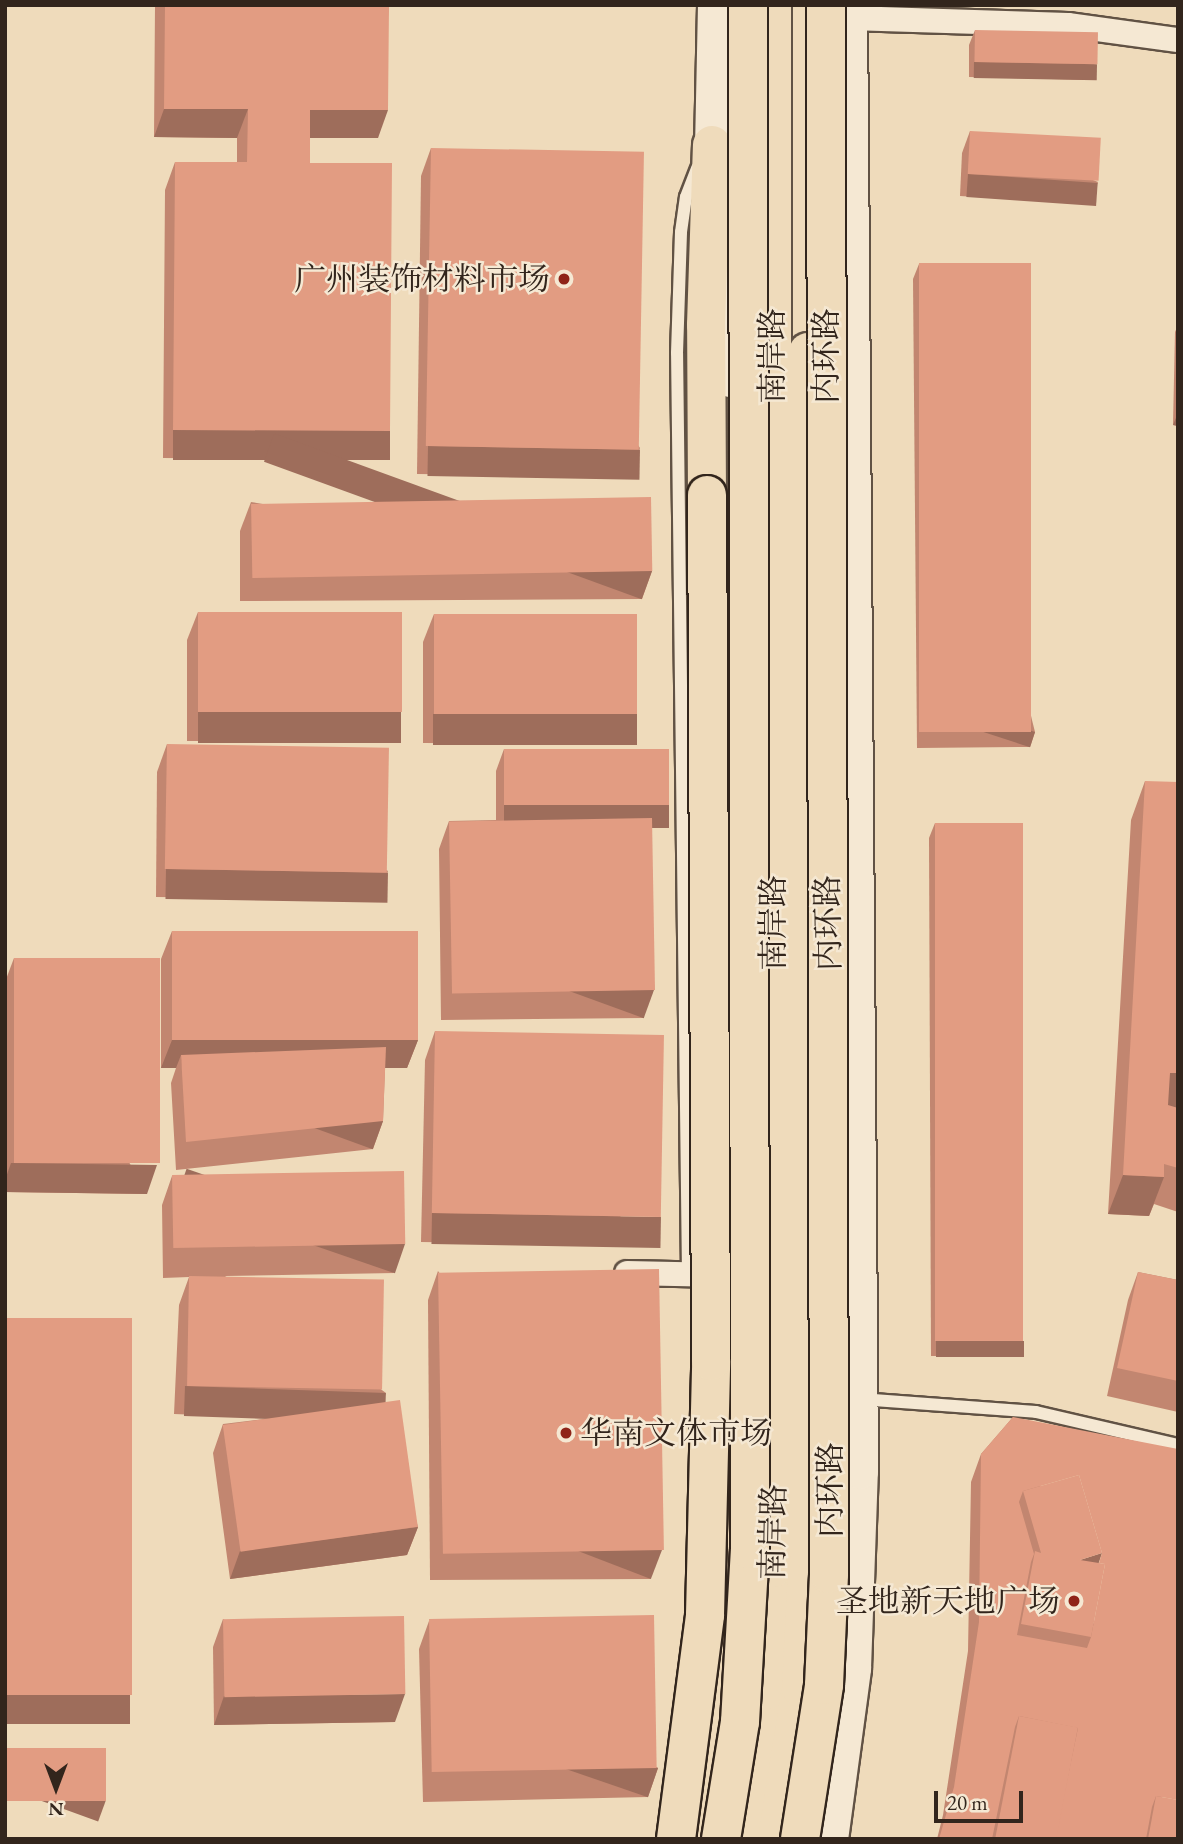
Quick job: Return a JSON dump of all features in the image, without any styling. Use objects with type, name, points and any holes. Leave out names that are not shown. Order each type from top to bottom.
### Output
[{"type":"main road","points":[[676,1839],[705,1602],[710,1361],[706,325],[715,5]]},
{"type":"main road","points":[[721,1839],[740,1722],[750,1549],[748,5]]},
{"type":"main road","name":"南岸路","points":[[771,1812],[768,1690],[774,1568],[772,5]]},
{"type":"main road","name":"南岸路","points":[[743,1839],[771,1812],[801,1688],[808,1550],[809,5]]},
{"type":"main road","points":[[832,1826],[853,1668],[860,1398],[842,10]]},
{"type":"main road","name":"内环路","points":[[800,1839],[824,1685],[829,1574],[842,10]]},
{"type":"main road","points":[[712,145],[772,234]]},
{"type":"main road","points":[[709,1839],[737,1603],[743,1463],[728,253],[712,145]]},
{"type":"main road","points":[[735,892],[772,806]]},
{"type":"street","points":[[842,10],[1068,25],[1178,40]]},
{"type":"street","points":[[599,1272],[741,1276]]},
{"type":"street","points":[[771,1812],[832,1826]]},
{"type":"lane","points":[[688,1275],[677,353],[686,197],[698,164],[712,145]]},
{"type":"lane","points":[[860,1398],[1036,1412],[1178,1445]]},
{"type":"building","points":[[165,5],[389,5],[388,110],[310,110],[310,163],[392,163],[390,431],[173,430],[175,162],[247,162],[248,109],[164,109]]},
{"type":"building","points":[[975,30],[1098,32],[1097,64],[974,62]]},
{"type":"building","points":[[970,131],[1101,138],[1099,181],[968,174]]},
{"type":"building","points":[[431,148],[644,152],[639,450],[426,446]]},
{"type":"building","points":[[919,263],[1031,263],[1031,732],[919,732]]},
{"type":"building","points":[[651,497],[652,571],[252,578],[251,504]]},
{"type":"building","points":[[198,612],[402,612],[402,712],[198,712]]},
{"type":"building","points":[[434,614],[637,614],[637,714],[434,714]]},
{"type":"building","points":[[167,744],[389,748],[387,873],[165,869]]},
{"type":"building","points":[[504,749],[669,749],[669,805],[504,805]]},
{"type":"building","points":[[1145,781],[1178,782],[1178,1073],[1170,1073],[1168,1105],[1178,1108],[1178,1168],[1164,1164],[1164,1177],[1123,1175]]},
{"type":"building","points":[[652,818],[655,990],[452,994],[449,822]]},
{"type":"building","points":[[935,823],[1023,823],[1023,1341],[935,1341]]},
{"type":"building","points":[[172,931],[418,931],[418,1040],[172,1040]]},
{"type":"building","points":[[14,958],[160,958],[160,1163],[14,1163]]},
{"type":"building","points":[[435,1031],[664,1035],[661,1217],[432,1213]]},
{"type":"building","points":[[386,1047],[383,1121],[186,1142],[181,1055]]},
{"type":"building","points":[[404,1171],[405,1244],[173,1248],[172,1175]]},
{"type":"building","points":[[659,1269],[664,1550],[443,1554],[438,1273]]},
{"type":"building","points":[[1138,1272],[1178,1280],[1178,1381],[1117,1368]]},
{"type":"building","points":[[189,1276],[384,1279],[382,1389],[187,1386]]},
{"type":"building","points":[[5,1318],[132,1318],[132,1695],[5,1695]]},
{"type":"building","points":[[400,1400],[418,1527],[241,1552],[223,1425]]},
{"type":"building","name":"圣地新天地广场","points":[[1013,1417],[1178,1449],[1178,1800],[1156,1796],[1146,1839],[1055,1839],[1078,1728],[1019,1716],[992,1839],[939,1839],[954,1787],[979,1622],[981,1454]],"holes":[[[1079,1475],[1102,1553],[1099,1563],[1105,1564],[1087,1648],[1017,1635],[1034,1554],[1019,1502],[1023,1491]]]},
{"type":"building","points":[[1079,1475],[1102,1553],[1080,1560],[1105,1564],[1091,1637],[1021,1624],[1035,1551],[1041,1553],[1023,1491]]},
{"type":"building","points":[[654,1615],[657,1768],[432,1772],[429,1619]]},
{"type":"building","points":[[404,1616],[405,1694],[224,1697],[223,1619]]},
{"type":"building","points":[[1019,1716],[1078,1727],[1056,1839],[995,1839]]},
{"type":"building","points":[[5,1748],[106,1748],[106,1801],[5,1801]]},
{"type":"building","points":[[1156,1796],[1178,1800],[1178,1839],[1148,1839]]},
{"type":"place","name":"广州装饰材料市场","points":[[564,279]]},
{"type":"place","name":"华南文体市场","points":[[566,1433]]},
{"type":"place","name":"圣地新天地广场","points":[[1074,1601]]}]
